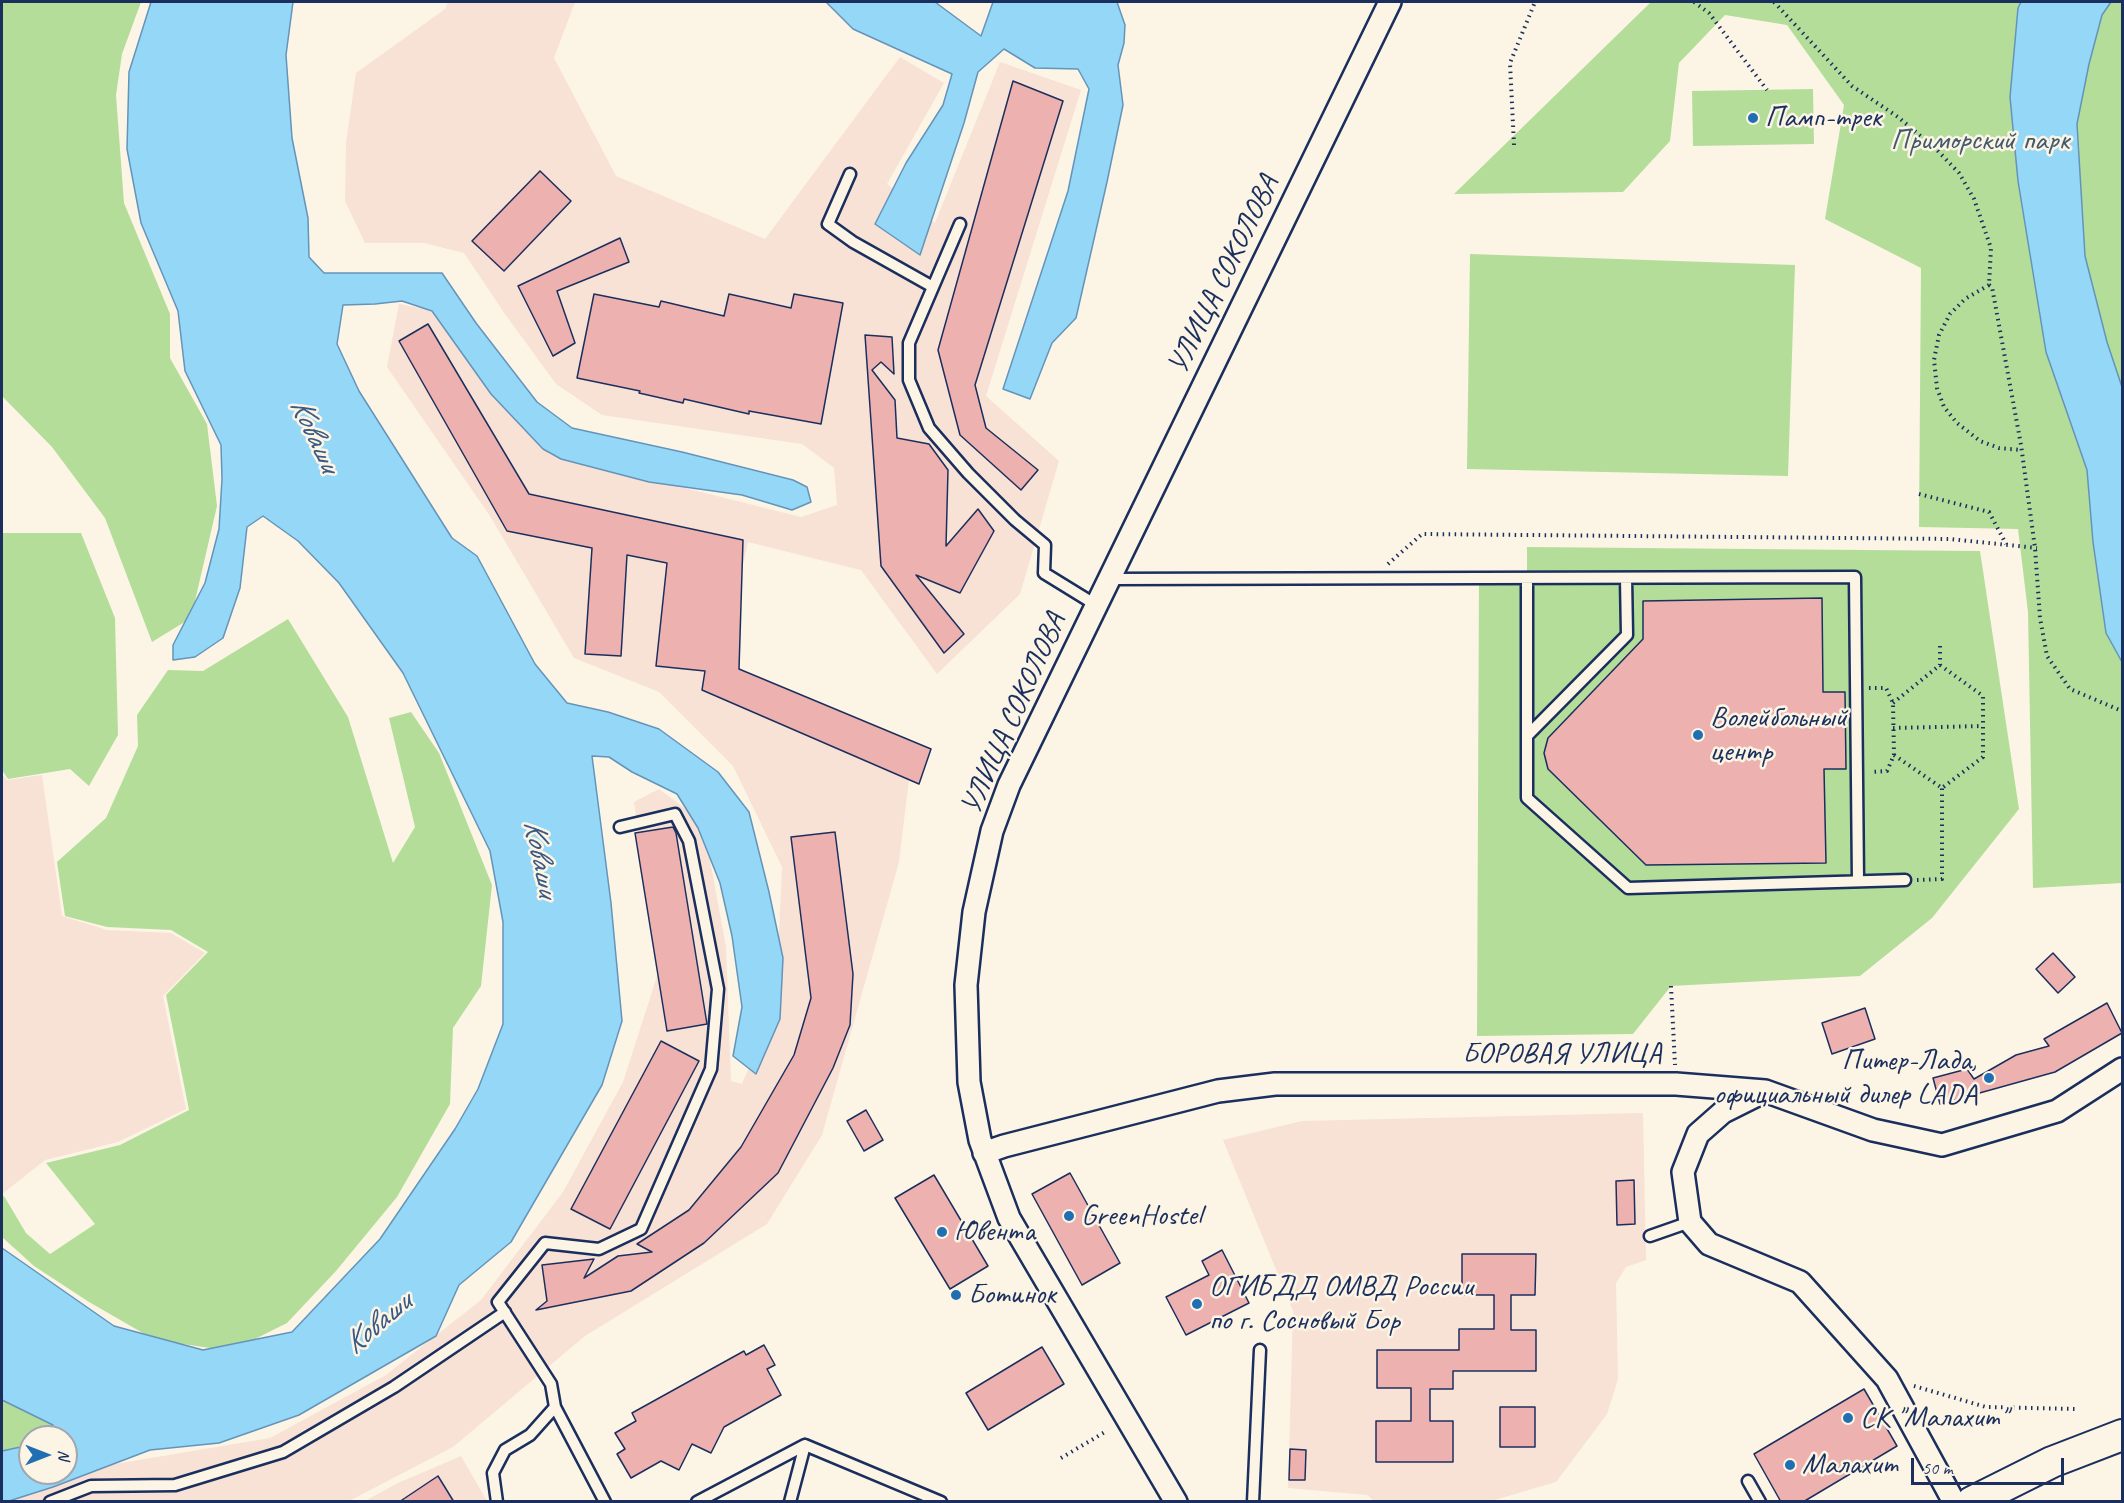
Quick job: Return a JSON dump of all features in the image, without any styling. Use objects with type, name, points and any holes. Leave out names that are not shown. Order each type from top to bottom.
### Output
[{"type":"main road","points":[[1972,1502],[2052,1462],[2122,1435]]},
{"type":"street","name":"УЛИЦА СОКОЛОВА","points":[[1176,1502],[1009,1218],[984,1153],[969,1082],[966,985],[974,912],[993,831],[1009,785],[1390,2]]},
{"type":"street","name":"БОРОВАЯ УЛИЦА","points":[[984,1153],[1218,1091],[1275,1084],[1676,1084],[1765,1091],[1873,1130],[1942,1145],[2057,1111],[2122,1069]]},
{"type":"street","points":[[1765,1091],[1723,1112],[1698,1134],[1683,1172],[1690,1222],[1709,1244],[1800,1282],[1887,1379],[1954,1502]]},
{"type":"lane","points":[[850,174],[828,224],[853,242],[933,287]]},
{"type":"lane","points":[[960,224],[909,343],[909,380],[929,428],[968,473],[1015,520],[1045,545],[1044,573],[1096,605]]},
{"type":"lane","points":[[1110,579],[1855,577],[1858,881]]},
{"type":"lane","points":[[1527,578],[1527,798],[1628,888],[1905,880]]},
{"type":"lane","points":[[1527,736],[1627,636],[1626,578]]},
{"type":"lane","points":[[604,1502],[555,1407],[551,1384],[498,1302],[545,1243],[599,1249],[641,1229],[711,1069],[718,989],[689,841],[675,814],[620,826]]},
{"type":"lane","points":[[1650,1236],[1690,1222]]},
{"type":"lane","points":[[50,1502],[91,1486],[174,1485],[283,1452],[394,1387],[505,1312]]},
{"type":"lane","points":[[1253,1502],[1260,1350]]},
{"type":"lane","points":[[497,1502],[493,1473],[505,1450],[530,1435],[555,1407]]},
{"type":"lane","points":[[697,1502],[805,1445]]},
{"type":"lane","points":[[790,1502],[805,1445]]},
{"type":"lane","points":[[805,1445],[941,1502]]},
{"type":"lane","points":[[1748,1481],[1760,1502]]},
{"type":"path","points":[[1514,145],[1510,63],[1535,2]]},
{"type":"path","points":[[1694,2],[1709,13],[1767,90]]},
{"type":"path","points":[[1774,2],[1852,86],[1898,117],[1937,150],[1959,173],[1974,199],[1991,248],[1989,285],[1992,287],[2021,450],[2036,548],[2040,618],[2047,656],[2070,689],[2122,711]]},
{"type":"path","points":[[1989,285],[1965,299],[1950,314],[1939,335],[1934,360],[1937,388],[1944,407],[1957,423],[1980,441],[1999,448],[2021,450]]},
{"type":"path","points":[[1919,495],[1989,512],[2007,544]]},
{"type":"path","points":[[1372,578],[1422,534],[1950,539],[2036,548]]},
{"type":"path","points":[[1940,646],[1940,665]]},
{"type":"path","points":[[1893,703],[1940,665]]},
{"type":"path","points":[[1940,665],[1983,696],[1983,757],[1941,788]]},
{"type":"path","points":[[1886,688],[1893,703],[1894,756],[1887,771]]},
{"type":"path","points":[[1893,728],[1983,726]]},
{"type":"path","points":[[1894,756],[1941,788]]},
{"type":"path","points":[[1905,880],[1942,879],[1941,788]]},
{"type":"path","points":[[1671,986],[1676,1084]]},
{"type":"path","points":[[1887,1379],[1986,1407],[2076,1409]]},
{"type":"path","points":[[1061,1458],[1105,1432]]},
{"type":"shaded area","points":[[448,2],[575,2],[554,58],[616,176],[765,239],[900,57],[944,83],[887,184],[935,223],[1000,62],[1081,90],[986,396],[1059,461],[1020,594],[937,674],[861,570],[748,542],[720,669],[912,754],[899,862],[822,1135],[767,1224],[585,1336],[453,1447],[349,1501],[2,1501],[2,1483],[18,1480],[18,1485],[78,1485],[78,1470],[270,1438],[386,1375],[481,1300],[563,1192],[623,1082],[659,970],[634,802],[659,789],[703,822],[726,947],[731,1081],[742,1084],[776,1002],[782,867],[733,766],[659,692],[574,658],[490,516],[387,367],[399,304],[447,313],[549,454],[801,517],[837,505],[834,468],[802,444],[602,415],[556,384],[464,253],[424,243],[365,243],[345,201],[346,143],[356,73],[445,9]]},
{"type":"shaded area","points":[[2,774],[7,780],[42,775],[62,916],[107,930],[171,933],[205,953],[163,996],[186,1109],[118,1142],[45,1160],[2,1194]]},
{"type":"shaded area","points":[[1643,1113],[1646,1260],[1626,1267],[1616,1283],[1618,1379],[1607,1414],[1556,1482],[1488,1502],[1374,1501],[1367,1495],[1288,1488],[1293,1311],[1223,1140],[1302,1121]]},
{"type":"shaded area","points":[[461,1456],[487,1501],[363,1502],[398,1483]]},
{"type":"green space","points":[[2,2],[141,2],[122,54],[116,95],[124,203],[170,314],[170,358],[207,424],[217,506],[191,618],[152,642],[105,518],[52,447],[2,396]]},
{"type":"green space","name":"Приморский парк","points":[[1651,2],[2122,2],[2122,883],[2033,888],[2028,612],[2018,529],[1919,527],[1921,268],[1825,219],[1844,105],[1787,25],[1725,15],[1679,63],[1670,141],[1623,192],[1454,194]]},
{"type":"green space","name":"Памп-трек","points":[[1813,89],[1814,144],[1693,146],[1692,91]]},
{"type":"green space","points":[[1470,254],[1795,265],[1788,476],[1467,469]]},
{"type":"green space","points":[[2,533],[81,533],[115,618],[118,735],[89,786],[70,769],[8,779],[2,770]]},
{"type":"green space","points":[[1527,547],[1980,551],[2019,809],[1932,918],[1860,976],[1671,986],[1633,1034],[1477,1036],[1479,578],[1527,578]]},
{"type":"green space","points":[[288,619],[348,717],[393,863],[415,827],[389,718],[411,712],[439,753],[492,885],[481,986],[453,1028],[450,1104],[397,1197],[336,1271],[287,1323],[231,1351],[155,1340],[89,1302],[34,1266],[2,1237],[2,1197],[4,1196],[26,1233],[50,1254],[95,1224],[46,1163],[120,1145],[189,1110],[166,995],[208,952],[171,930],[107,927],[65,916],[57,862],[106,818],[138,746],[137,715],[168,670],[203,671]]},
{"type":"green space","points":[[2,1400],[53,1425],[18,1425],[18,1448],[2,1451]]},
{"type":"water","name":"Коваши","points":[[151,2],[293,2],[286,55],[292,138],[308,218],[309,257],[324,273],[442,273],[476,323],[537,402],[572,428],[682,452],[793,480],[807,487],[811,502],[792,510],[742,495],[649,482],[561,459],[543,449],[491,394],[432,311],[402,301],[343,305],[337,344],[359,391],[452,538],[477,556],[535,664],[567,703],[608,712],[659,729],[718,772],[749,812],[783,958],[780,1019],[756,1074],[733,1056],[742,1007],[732,936],[720,883],[698,828],[677,794],[632,772],[609,757],[592,756],[611,903],[622,1021],[602,1085],[511,1242],[459,1285],[436,1336],[299,1415],[219,1443],[150,1450],[78,1477],[78,1425],[53,1425],[2,1400],[2,1248],[114,1326],[203,1350],[292,1332],[380,1239],[455,1129],[478,1089],[503,1024],[503,922],[490,851],[403,673],[339,583],[298,541],[263,516],[247,527],[240,588],[223,638],[195,657],[173,660],[173,645],[205,583],[219,529],[222,479],[221,445],[185,371],[178,311],[141,223],[127,149],[129,72]]},
{"type":"water","points":[[826,2],[935,2],[981,36],[993,2],[1117,2],[1125,25],[1124,43],[1118,65],[1123,105],[1107,182],[1076,318],[1052,343],[1030,399],[1003,389],[1068,191],[1089,89],[1078,69],[1035,68],[1004,49],[978,72],[964,123],[920,255],[875,224],[906,163],[943,105],[952,74],[853,29]]},
{"type":"water","points":[[2021,2],[2111,2],[2102,15],[2077,124],[2085,256],[2107,342],[2122,387],[2122,662],[2106,633],[2093,542],[2087,470],[2046,352],[2018,181],[2010,97],[2018,8]]},
{"type":"water","points":[[18,1448],[18,1485],[58,1485],[9,1501],[2,1501],[2,1451]]},
{"type":"building","points":[[1013,81],[1063,101],[975,385],[986,428],[1038,470],[1021,490],[960,435],[938,350]]},
{"type":"building","points":[[540,171],[571,201],[504,271],[472,241]]},
{"type":"building","points":[[620,238],[629,262],[557,291],[575,343],[553,356],[518,286]]},
{"type":"building","points":[[594,294],[659,307],[661,301],[724,316],[729,294],[791,308],[794,294],[843,303],[821,424],[749,411],[749,414],[684,399],[683,403],[639,393],[640,391],[577,378]]},
{"type":"building","points":[[428,324],[529,494],[743,540],[739,669],[931,749],[919,784],[702,690],[705,671],[656,666],[667,563],[627,555],[621,656],[585,654],[592,548],[507,531],[399,341]]},
{"type":"building","points":[[865,335],[892,337],[894,374],[881,362],[872,370],[895,400],[897,438],[929,444],[948,470],[946,546],[978,509],[994,531],[960,593],[916,575],[964,634],[944,653],[881,566]]},
{"type":"building","name":"Волейбольный центр","points":[[1822,598],[1823,692],[1845,692],[1846,769],[1824,769],[1826,863],[1646,865],[1548,769],[1544,753],[1548,738],[1643,639],[1643,601]]},
{"type":"building","points":[[673,827],[676,833],[707,1024],[667,1031],[635,833]]},
{"type":"building","points":[[835,832],[853,974],[850,1025],[833,1068],[778,1173],[704,1243],[631,1291],[536,1310],[547,1301],[542,1265],[594,1259],[584,1278],[618,1256],[652,1252],[637,1244],[689,1210],[741,1147],[794,1055],[811,998],[791,837]]},
{"type":"building","points":[[2053,953],[2075,977],[2058,993],[2036,969]]},
{"type":"building","points":[[2107,1003],[2122,1033],[2055,1072],[1940,1104],[1933,1078],[1967,1069],[1974,1079],[2016,1055],[2049,1046],[2044,1039]]},
{"type":"building","points":[[1865,1008],[1875,1039],[1832,1054],[1822,1023]]},
{"type":"building","points":[[661,1041],[699,1061],[610,1229],[571,1209]]},
{"type":"building","points":[[866,1110],[883,1140],[864,1151],[847,1121]]},
{"type":"building","name":"GreenHostel","points":[[1070,1173],[1120,1263],[1082,1285],[1032,1194]]},
{"type":"building","name":"Ювента","points":[[934,1175],[988,1266],[950,1289],[895,1198]]},
{"type":"building","points":[[1634,1180],[1635,1224],[1617,1225],[1616,1181]]},
{"type":"building","points":[[1222,1250],[1249,1303],[1186,1335],[1166,1297],[1209,1275],[1202,1261]]},
{"type":"building","points":[[1462,1254],[1536,1254],[1535,1295],[1511,1295],[1511,1330],[1536,1330],[1536,1371],[1453,1371],[1453,1389],[1430,1389],[1430,1421],[1453,1421],[1453,1462],[1376,1462],[1376,1421],[1411,1421],[1411,1388],[1377,1388],[1377,1350],[1459,1350],[1459,1329],[1494,1329],[1494,1295],[1462,1295]]},
{"type":"building","points":[[764,1345],[775,1365],[767,1369],[781,1395],[724,1427],[711,1453],[692,1444],[679,1470],[661,1461],[631,1478],[617,1454],[625,1449],[615,1433],[636,1421],[632,1413],[744,1351],[746,1355]]},
{"type":"building","points":[[1042,1347],[1064,1384],[988,1430],[966,1393]]},
{"type":"building","name":"СК \"Малахит\"","points":[[1864,1389],[1897,1446],[1803,1502],[1781,1502],[1754,1454]]},
{"type":"building","points":[[1500,1407],[1535,1407],[1535,1447],[1500,1447]]},
{"type":"building","points":[[1290,1449],[1306,1450],[1305,1480],[1289,1480]]},
{"type":"building","points":[[438,1476],[454,1502],[399,1502]]},
{"type":"place","name":"Памп-трек","points":[[1753,118]]},
{"type":"place","name":"Волейбольный центр","points":[[1698,735]]},
{"type":"place","name":"Питер-Лада, официальный дилер LADA","points":[[1989,1078]]},
{"type":"place","name":"GreenHostel","points":[[1069,1216]]},
{"type":"place","name":"Ювента","points":[[942,1232]]},
{"type":"place","name":"Ботинок","points":[[956,1295]]},
{"type":"place","name":"ОГИБДД ОМВД России по г. Сосновый Бор","points":[[1197,1304]]},
{"type":"place","name":"СК \"Малахит\"","points":[[1848,1418]]},
{"type":"place","name":"Малахит","points":[[1790,1465]]}]
